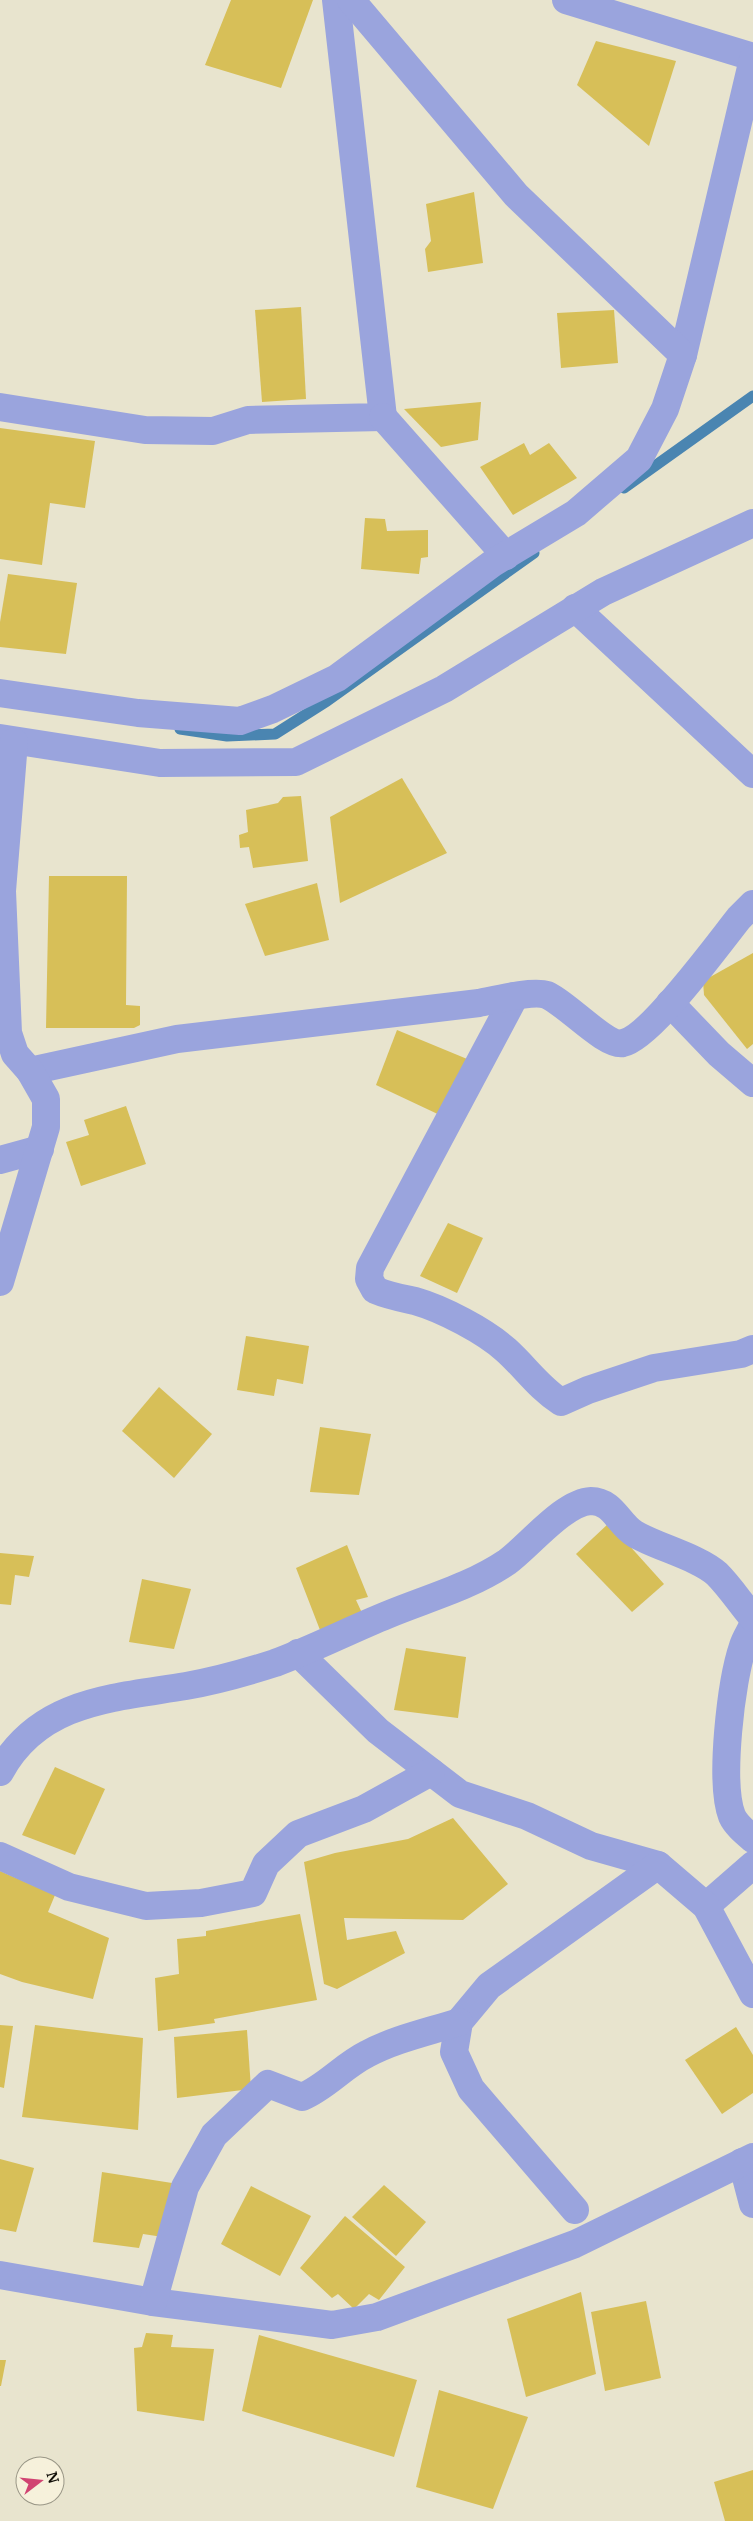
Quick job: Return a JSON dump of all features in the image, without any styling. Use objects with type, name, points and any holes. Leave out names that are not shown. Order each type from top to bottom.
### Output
[{"type":"street","points":[[336,0],[383,417],[506,556]]},
{"type":"street","points":[[351,0],[516,195],[683,355]]},
{"type":"street","points":[[0,693],[138,713],[240,721],[273,709],[337,678],[506,556],[576,513],[640,459],[665,409],[683,355],[753,58],[566,0]]},
{"type":"street","points":[[0,407],[145,430],[213,432],[248,420],[383,417]]},
{"type":"street","points":[[0,1282],[46,1127],[46,1099],[30,1072],[15,1054],[8,1033],[2,891],[7,740],[160,764],[296,762],[444,690],[603,592],[753,523]]},
{"type":"street","points":[[575,608],[753,774]]},
{"type":"street","points":[[30,1072],[177,1039],[479,1003],[516,996],[546,995],[588,1024],[607,1040],[623,1043],[638,1036],[660,1017],[739,918],[753,904]]},
{"type":"street","points":[[516,996],[370,1268],[369,1279],[375,1290],[394,1298],[416,1302],[462,1321],[505,1349],[545,1392],[561,1402],[588,1390],[654,1368],[741,1354],[753,1349]]},
{"type":"street","points":[[670,1004],[719,1054],[753,1083]]},
{"type":"street","points":[[0,1160],[40,1149]]},
{"type":"street","points":[[0,1772],[6,1761],[34,1730],[69,1709],[109,1698],[190,1685],[274,1663],[390,1614],[468,1584],[507,1561],[573,1506],[592,1501],[613,1510],[633,1533],[666,1547],[716,1573],[753,1618]]},
{"type":"street","points":[[753,1625],[743,1645],[734,1692],[726,1757],[726,1797],[733,1819],[753,1839]]},
{"type":"street","points":[[298,1653],[378,1731],[460,1794],[527,1816],[592,1846],[658,1865],[706,1906],[753,1994]]},
{"type":"street","points":[[0,1856],[70,1887],[146,1906],[201,1903],[253,1893],[266,1864],[298,1834],[364,1809],[431,1772]]},
{"type":"street","points":[[575,2210],[471,2089],[454,2052],[459,2022],[489,1986],[658,1865]]},
{"type":"street","points":[[706,1906],[753,1865]]},
{"type":"street","points":[[153,2302],[185,2187],[214,2135],[268,2084],[302,2097],[316,2091],[366,2054],[401,2040],[459,2022]]},
{"type":"street","points":[[0,2275],[153,2302],[332,2325],[377,2317],[575,2244],[747,2160],[753,2204]]},
{"type":"building","points":[[231,0],[313,0],[281,88],[205,65]]},
{"type":"building","points":[[596,41],[676,61],[649,146],[577,85]]},
{"type":"building","points":[[474,192],[483,263],[428,272],[425,249],[431,241],[426,204]]},
{"type":"building","points":[[301,307],[306,399],[262,402],[255,310]]},
{"type":"building","points":[[614,310],[618,363],[561,368],[557,313]]},
{"type":"building","points":[[481,402],[478,440],[441,447],[404,409]]},
{"type":"building","points":[[0,428],[95,441],[85,508],[50,503],[42,565],[0,559]]},
{"type":"building","points":[[524,443],[530,455],[549,443],[577,478],[513,515],[480,467]]},
{"type":"building","points":[[365,518],[385,519],[387,531],[428,530],[428,557],[421,558],[419,574],[361,569]]},
{"type":"building","points":[[8,574],[77,583],[66,654],[0,647],[0,622]]},
{"type":"building","points":[[402,778],[447,853],[340,903],[330,817]]},
{"type":"building","points":[[301,796],[308,861],[253,868],[249,847],[240,848],[239,835],[248,832],[246,810],[278,803],[283,797]]},
{"type":"building","points":[[49,876],[127,876],[126,1005],[140,1006],[140,1025],[134,1028],[46,1028]]},
{"type":"building","points":[[317,883],[329,940],[265,956],[245,904]]},
{"type":"building","points":[[753,953],[753,1044],[747,1049],[704,995],[703,981]]},
{"type":"building","points":[[397,1030],[472,1061],[444,1117],[376,1085]]},
{"type":"building","points":[[126,1106],[146,1164],[81,1186],[66,1142],[89,1135],[84,1120]]},
{"type":"building","points":[[448,1223],[483,1238],[457,1293],[420,1276]]},
{"type":"building","points":[[246,1336],[309,1346],[303,1384],[277,1379],[274,1396],[237,1390]]},
{"type":"building","points":[[159,1387],[212,1434],[174,1478],[122,1431]]},
{"type":"building","points":[[320,1427],[371,1434],[359,1495],[310,1492]]},
{"type":"building","points":[[609,1523],[664,1584],[632,1612],[576,1554]]},
{"type":"building","points":[[347,1545],[368,1597],[356,1600],[362,1613],[320,1630],[296,1568]]},
{"type":"building","points":[[0,1553],[34,1556],[29,1577],[15,1575],[11,1605],[0,1604]]},
{"type":"building","points":[[142,1579],[191,1589],[174,1649],[129,1642]]},
{"type":"building","points":[[406,1648],[466,1657],[458,1718],[394,1710]]},
{"type":"building","points":[[55,1767],[105,1789],[75,1855],[22,1835]]},
{"type":"building","points":[[453,1818],[508,1884],[463,1920],[344,1918],[347,1940],[396,1931],[405,1953],[337,1989],[324,1984],[304,1862],[335,1853],[408,1839]]},
{"type":"building","points":[[0,1871],[55,1895],[48,1912],[109,1938],[93,1999],[22,1982],[0,1974]]},
{"type":"building","points":[[300,1914],[317,2000],[214,2019],[215,2023],[158,2031],[155,1978],[179,1974],[177,1939],[206,1936],[206,1931]]},
{"type":"building","points":[[0,2025],[13,2026],[4,2088],[0,2087]]},
{"type":"building","points":[[35,2025],[143,2038],[138,2130],[22,2117]]},
{"type":"building","points":[[736,2027],[753,2055],[753,2093],[722,2114],[685,2060]]},
{"type":"building","points":[[247,2030],[251,2089],[177,2098],[174,2037]]},
{"type":"building","points":[[0,2159],[34,2168],[16,2232],[0,2229]]},
{"type":"building","points":[[102,2172],[172,2183],[163,2237],[143,2234],[139,2248],[93,2242]]},
{"type":"building","points":[[384,2185],[426,2222],[396,2256],[352,2217]]},
{"type":"building","points":[[251,2186],[311,2216],[280,2276],[221,2244]]},
{"type":"building","points":[[345,2216],[405,2267],[379,2300],[369,2294],[354,2309],[338,2294],[332,2298],[300,2268]]},
{"type":"building","points":[[581,2292],[596,2374],[526,2397],[507,2319]]},
{"type":"building","points":[[646,2301],[661,2378],[605,2391],[591,2312]]},
{"type":"building","points":[[146,2333],[173,2335],[171,2347],[214,2349],[204,2421],[137,2411],[134,2348],[142,2347]]},
{"type":"building","points":[[259,2335],[417,2380],[394,2457],[242,2411]]},
{"type":"building","points":[[0,2360],[6,2360],[1,2386],[0,2386]]},
{"type":"building","points":[[439,2390],[528,2417],[493,2509],[416,2487]]},
{"type":"building","points":[[753,2470],[753,2521],[725,2521],[714,2482]]},
{"type":"waterway","points":[[624,488],[753,396]]},
{"type":"waterway","points":[[180,729],[227,736],[275,734],[327,701],[534,553]]}]
